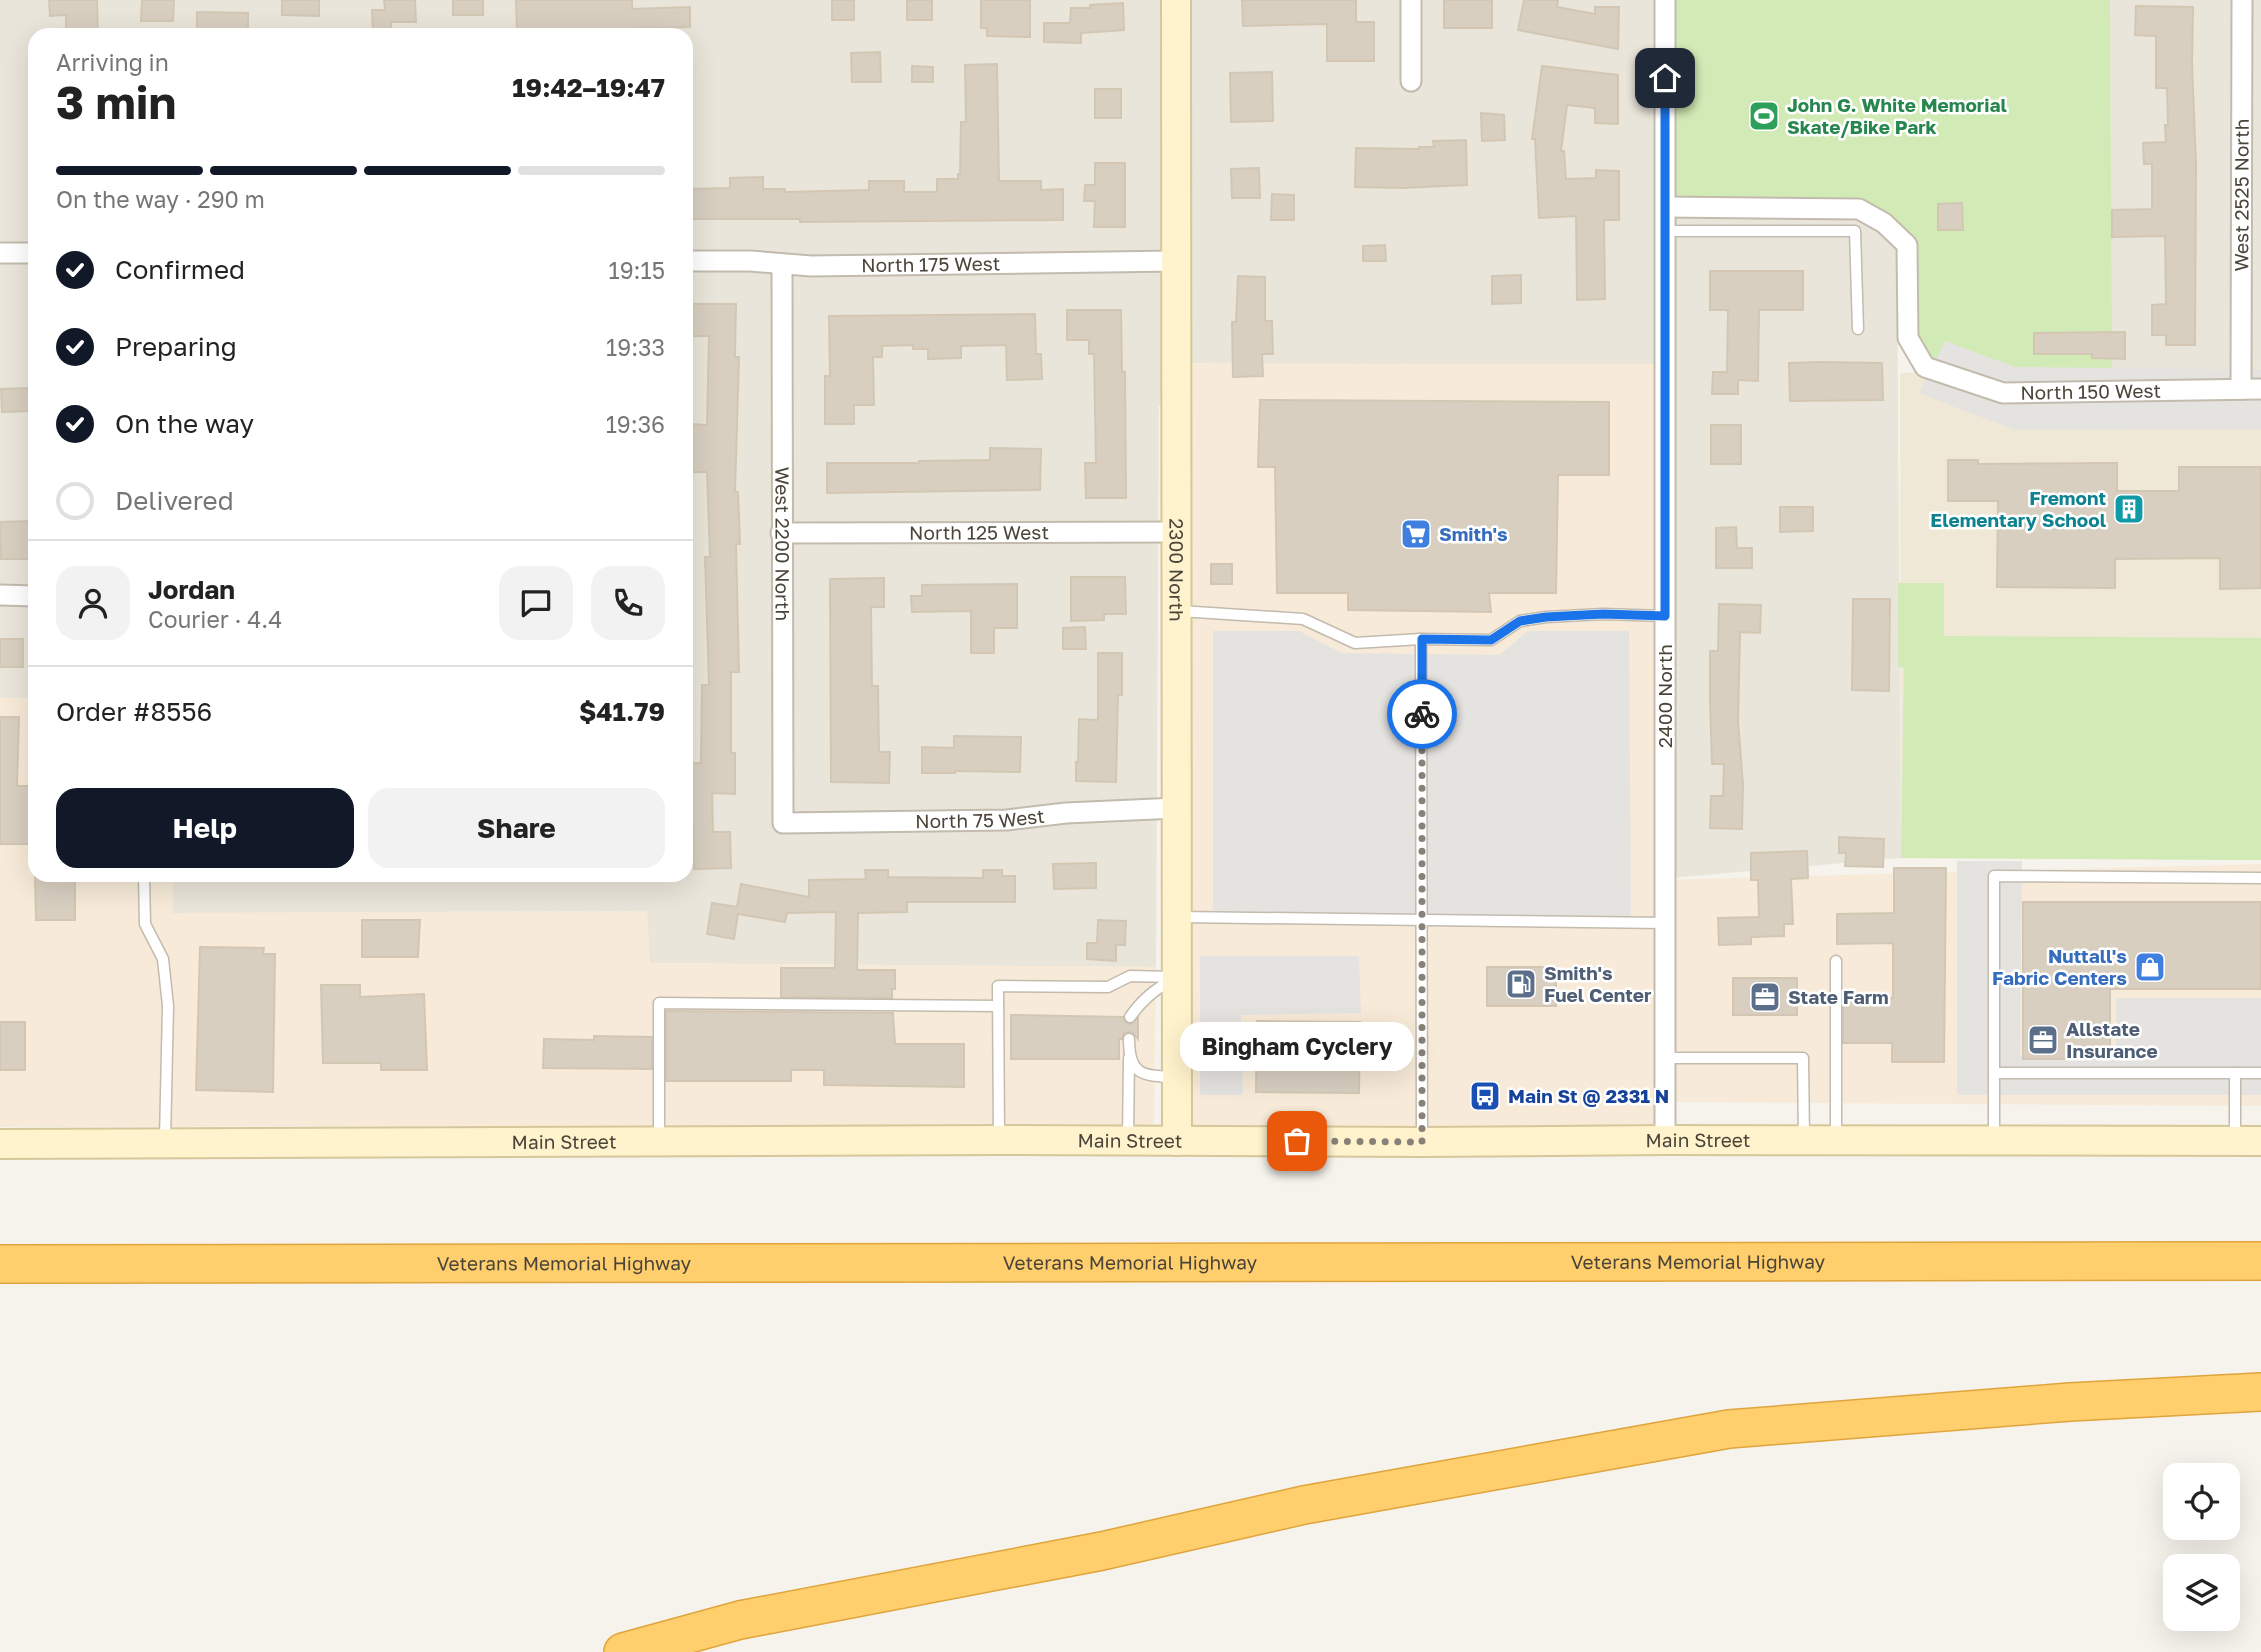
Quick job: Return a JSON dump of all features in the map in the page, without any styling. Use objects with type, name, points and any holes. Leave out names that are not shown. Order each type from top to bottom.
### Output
[{"type":"highway","name":"Veterans Memorial Highway","points":[[0,1264],[2261,1261]]},
{"type":"highway","points":[[622,1652],[740,1620],[1102,1551],[1304,1505],[1729,1429],[2070,1402],[2261,1392]]},
{"type":"main road","name":"2300 North","points":[[1177,0],[1177,1141]]},
{"type":"main road","name":"Main Street","points":[[0,1144],[999,1140],[2248,1141]]},
{"type":"street","points":[[1411,0],[1411,80]]},
{"type":"street","name":"2400 North","points":[[1665,0],[1665,1140]]},
{"type":"street","name":"West 2525 North","points":[[2242,0],[2251,389]]},
{"type":"street","name":"North 150 West","points":[[1666,207],[1859,208],[1884,223],[1907,245],[1908,338],[1925,367],[2003,393],[2251,389]]},
{"type":"street","points":[[0,253],[28,253]]},
{"type":"street","name":"North 175 West","points":[[693,261],[811,266],[1177,261]]},
{"type":"street","name":"West 2200 North","points":[[782,264],[783,823]]},
{"type":"street","name":"North 125 West","points":[[781,533],[1177,533]]},
{"type":"street","points":[[0,595],[28,596]]},
{"type":"street","name":"North 75 West","points":[[783,823],[1007,820],[1066,813],[1177,808]]},
{"type":"lane","points":[[1666,232],[1855,232],[1858,329]]},
{"type":"lane","points":[[1177,611],[1303,618],[1355,642],[1491,640],[1520,621],[1546,617],[1603,614],[1665,616]]},
{"type":"lane","points":[[1422,639],[1422,1142]]},
{"type":"lane","points":[[1994,1140],[1994,876],[2261,878]]},
{"type":"lane","points":[[144,882],[145,924],[163,959],[168,1006],[165,1144]]},
{"type":"lane","points":[[1176,916],[1666,923]]},
{"type":"lane","points":[[1836,961],[1836,1140]]},
{"type":"lane","points":[[999,1140],[998,986],[1108,987],[1130,976],[1176,977]]},
{"type":"lane","points":[[1130,1017],[1153,990],[1176,977]]},
{"type":"lane","points":[[659,1142],[659,1003],[998,1006]]},
{"type":"lane","points":[[1128,1141],[1129,1039]]},
{"type":"lane","points":[[1129,1058],[1142,1074],[1152,1077],[1177,1077]]},
{"type":"lane","points":[[1666,1058],[1803,1058],[1804,1140]]},
{"type":"lane","points":[[1994,1073],[2261,1073]]},
{"type":"lane","points":[[2235,1073],[2248,1141]]},
{"type":"shaded area","points":[[0,0],[1659,0],[1659,214],[1857,215],[1880,228],[1897,247],[1901,858],[1647,880],[1637,395],[1159,406],[1156,967],[649,963],[647,911],[173,913],[173,882],[693,882],[693,28],[28,28],[28,698],[0,698]]},
{"type":"shaded area","points":[[2110,0],[2261,0],[2261,385],[2110,386]]},
{"type":"shaded area","points":[[1945,341],[2015,367],[2261,369],[2261,429],[2015,430],[1919,393]]},
{"type":"shaded area","points":[[1185,363],[1655,364],[1655,880],[2261,864],[2261,1106],[1674,1102],[1655,950],[1655,1139],[1180,1140]]},
{"type":"shaded area","points":[[2261,367],[2261,860],[1901,858],[1900,373]]},
{"type":"shaded area","points":[[1213,631],[1299,631],[1342,653],[1499,655],[1528,631],[1629,631],[1631,917],[1213,913]]},
{"type":"shaded area","points":[[0,698],[28,698],[28,882],[173,882],[173,913],[647,911],[650,963],[1156,967],[1154,1125],[0,1127]]},
{"type":"shaded area","points":[[1957,861],[2022,861],[2020,1056],[2116,1060],[2116,998],[2261,998],[2261,1095],[1957,1095]]},
{"type":"shaded area","points":[[1200,956],[1359,956],[1361,1013],[1241,1015],[1243,1095],[1200,1095]]},
{"type":"green space","points":[[1674,0],[2110,0],[2112,368],[2015,368],[1933,363],[1918,335],[1913,240],[1892,218],[1862,198],[1674,198]]},
{"type":"green space","points":[[1898,583],[1944,583],[1944,636],[2261,638],[2261,860],[1901,858],[1904,668],[1898,667]]},
{"type":"building","points":[[49,0],[97,0],[98,28],[66,28],[66,15],[50,16]]},
{"type":"building","points":[[142,0],[174,0],[173,21],[141,21]]},
{"type":"building","points":[[282,0],[319,0],[319,16],[282,15]]},
{"type":"building","points":[[384,0],[415,0],[416,22],[391,22],[391,28],[373,28],[372,10],[385,10]]},
{"type":"building","points":[[453,0],[483,0],[483,15],[453,15]]},
{"type":"building","points":[[516,0],[632,0],[632,9],[690,7],[690,27],[517,28]]},
{"type":"building","points":[[832,0],[854,0],[854,20],[832,20]]},
{"type":"building","points":[[907,0],[932,0],[932,20],[907,20]]},
{"type":"building","points":[[981,0],[1030,0],[1030,37],[987,36],[987,28],[981,28]]},
{"type":"building","points":[[1242,0],[1356,0],[1356,22],[1374,22],[1374,61],[1327,61],[1327,24],[1243,26]]},
{"type":"building","points":[[1444,0],[1492,0],[1492,28],[1444,28]]},
{"type":"building","points":[[1524,0],[1558,0],[1557,7],[1595,14],[1595,7],[1619,7],[1618,49],[1518,30]]},
{"type":"building","points":[[1123,3],[1124,30],[1081,33],[1081,43],[1044,42],[1044,23],[1070,23],[1071,8]]},
{"type":"building","points":[[2136,6],[2193,7],[2195,345],[2166,345],[2166,335],[2152,335],[2152,305],[2166,304],[2165,236],[2112,237],[2112,210],[2152,209],[2152,164],[2144,164],[2143,143],[2166,142],[2165,125],[2168,125],[2167,88],[2156,88],[2156,36],[2135,35]]},
{"type":"building","points":[[197,12],[248,13],[248,28],[197,28]]},
{"type":"building","points":[[880,52],[881,82],[852,82],[851,53]]},
{"type":"building","points":[[997,64],[999,181],[1041,181],[1041,190],[1063,189],[1063,220],[800,222],[800,219],[693,219],[693,189],[730,188],[730,178],[763,177],[763,189],[785,189],[785,192],[869,190],[869,181],[904,181],[904,192],[937,192],[937,179],[958,179],[960,174],[961,122],[966,122],[965,65]]},
{"type":"building","points":[[912,66],[933,67],[933,82],[912,82]]},
{"type":"building","points":[[1542,66],[1618,75],[1618,124],[1595,123],[1595,108],[1567,105],[1561,151],[1564,151],[1566,179],[1596,178],[1596,170],[1619,171],[1619,220],[1604,220],[1605,299],[1577,300],[1576,216],[1539,218],[1535,139],[1532,139]]},
{"type":"building","points":[[1272,72],[1273,121],[1231,122],[1230,73]]},
{"type":"building","points":[[1095,89],[1121,89],[1121,118],[1095,118]]},
{"type":"building","points":[[1481,113],[1504,115],[1505,140],[1482,141]]},
{"type":"building","points":[[1466,140],[1467,185],[1355,187],[1356,148],[1419,149],[1434,147],[1433,141]]},
{"type":"building","points":[[1095,163],[1125,163],[1125,227],[1094,227],[1095,201],[1084,201],[1085,185],[1095,185]]},
{"type":"building","points":[[1259,168],[1260,198],[1232,198],[1231,169]]},
{"type":"building","points":[[1272,194],[1294,195],[1294,220],[1271,220]]},
{"type":"building","points":[[1962,203],[1963,230],[1938,230],[1938,204]]},
{"type":"building","points":[[1385,245],[1386,261],[1363,261],[1363,246]]},
{"type":"building","points":[[1710,271],[1803,271],[1803,310],[1759,310],[1758,381],[1738,380],[1738,394],[1712,394],[1713,372],[1727,372],[1728,310],[1710,310]]},
{"type":"building","points":[[1521,275],[1521,303],[1492,304],[1492,276]]},
{"type":"building","points":[[1238,276],[1265,277],[1265,321],[1272,321],[1273,354],[1262,354],[1263,376],[1233,377],[1232,322],[1236,322]]},
{"type":"building","points":[[693,304],[736,304],[735,357],[739,357],[735,492],[738,492],[740,544],[736,544],[739,672],[731,672],[731,753],[735,753],[735,794],[712,793],[713,832],[730,832],[731,868],[694,869],[693,763],[701,763],[702,685],[709,685],[705,557],[710,557],[707,472],[693,472],[693,424],[707,425],[709,336],[693,336]]},
{"type":"building","points":[[1067,310],[1121,310],[1122,372],[1125,372],[1126,498],[1086,498],[1085,463],[1096,463],[1094,354],[1089,354],[1089,340],[1067,340]]},
{"type":"building","points":[[1035,314],[1036,354],[1041,354],[1042,379],[1007,380],[1006,345],[961,346],[961,358],[928,359],[928,349],[913,349],[913,345],[882,346],[882,357],[873,357],[874,405],[854,405],[854,424],[825,424],[825,376],[830,376],[829,316]]},
{"type":"building","points":[[2125,332],[2125,359],[2092,358],[2092,354],[2034,354],[2034,333]]},
{"type":"building","points":[[1789,363],[1882,363],[1883,400],[1790,401]]},
{"type":"building","points":[[28,388],[28,411],[2,412],[1,389]]},
{"type":"building","name":"Smith's","points":[[1260,400],[1609,402],[1609,475],[1558,475],[1556,593],[1489,593],[1491,612],[1348,610],[1348,593],[1277,593],[1275,467],[1258,467]]},
{"type":"building","points":[[1711,425],[1741,425],[1741,464],[1711,464]]},
{"type":"building","points":[[990,448],[1041,449],[1040,490],[827,493],[827,463],[990,460]]},
{"type":"building","name":"Fremont Elementary School","points":[[1948,460],[1978,460],[1978,464],[2117,463],[2117,491],[2179,491],[2179,467],[2261,467],[2261,588],[2220,589],[2220,558],[2115,559],[2115,588],[1997,587],[1998,501],[1948,501]]},
{"type":"building","points":[[1780,507],[1813,507],[1813,531],[1780,532]]},
{"type":"building","points":[[28,521],[28,559],[1,559],[0,522]]},
{"type":"building","points":[[1736,527],[1737,548],[1752,548],[1752,568],[1716,568],[1716,528]]},
{"type":"building","points":[[1211,564],[1232,564],[1232,584],[1211,584]]},
{"type":"building","points":[[1071,577],[1125,577],[1126,614],[1104,614],[1104,620],[1071,621]]},
{"type":"building","points":[[884,578],[884,607],[871,607],[872,686],[878,686],[879,752],[890,752],[889,783],[831,782],[830,579]]},
{"type":"building","points":[[1017,584],[1017,628],[994,628],[994,653],[971,653],[971,611],[912,612],[911,596],[922,596],[922,585]]},
{"type":"building","points":[[1853,599],[1890,599],[1889,691],[1852,690]]},
{"type":"building","points":[[1719,604],[1761,605],[1760,633],[1740,632],[1738,721],[1743,784],[1742,829],[1710,828],[1711,796],[1723,796],[1724,764],[1712,764],[1710,700],[1710,651],[1718,651]]},
{"type":"building","points":[[1085,627],[1086,649],[1063,649],[1063,628]]},
{"type":"building","points":[[0,639],[23,639],[23,667],[0,667]]},
{"type":"building","points":[[1098,653],[1122,653],[1116,782],[1076,781],[1079,719],[1098,720]]},
{"type":"building","points":[[0,717],[19,717],[17,786],[28,786],[28,844],[0,844]]},
{"type":"building","points":[[954,736],[1021,737],[1020,772],[922,773],[922,747],[954,748]]},
{"type":"building","points":[[1839,837],[1884,839],[1883,867],[1845,866],[1846,853],[1839,853]]},
{"type":"building","points":[[1807,851],[1808,878],[1791,879],[1793,924],[1784,924],[1784,936],[1751,937],[1751,944],[1719,945],[1718,918],[1759,917],[1758,880],[1751,880],[1751,853]]},
{"type":"building","points":[[1096,863],[1096,888],[1054,889],[1053,864]]},
{"type":"building","points":[[1894,868],[1946,868],[1944,1062],[1892,1062],[1892,1043],[1843,1043],[1843,998],[1893,998],[1893,943],[1837,944],[1837,914],[1894,913]]},
{"type":"building","points":[[865,870],[888,870],[888,877],[983,878],[983,870],[1002,870],[1002,876],[1015,876],[1015,902],[907,902],[907,912],[858,913],[857,970],[895,970],[892,998],[781,997],[781,968],[835,968],[836,912],[787,913],[785,922],[738,914],[734,939],[707,934],[712,903],[737,907],[741,884],[809,897],[809,880],[866,879]]},
{"type":"building","points":[[35,882],[75,882],[75,920],[36,920]]},
{"type":"building","points":[[2023,902],[2261,902],[2261,989],[2110,989],[2110,1059],[2023,1059]]},
{"type":"building","points":[[362,920],[420,920],[418,957],[362,957]]},
{"type":"building","points":[[1098,920],[1126,921],[1125,945],[1116,945],[1116,961],[1087,959],[1087,943],[1097,943]]},
{"type":"building","points":[[200,947],[264,948],[263,954],[275,954],[273,1092],[196,1090]]},
{"type":"building","points":[[1487,967],[1556,967],[1556,1006],[1487,1006]]},
{"type":"building","name":"State Farm","points":[[1733,978],[1797,978],[1797,1015],[1733,1015]]},
{"type":"building","points":[[321,985],[360,985],[360,997],[424,994],[427,1070],[381,1070],[381,1063],[323,1063]]},
{"type":"building","points":[[666,1011],[893,1013],[895,1044],[964,1044],[964,1087],[824,1085],[824,1070],[791,1070],[791,1081],[666,1081]]},
{"type":"building","points":[[1011,1015],[1123,1017],[1125,1022],[1130,1024],[1138,1018],[1138,1039],[1132,1032],[1124,1033],[1122,1039],[1119,1039],[1119,1059],[1011,1059]]},
{"type":"building","points":[[1257,1021],[1360,1022],[1359,1093],[1256,1092]]},
{"type":"building","points":[[0,1022],[25,1022],[25,1070],[0,1070]]},
{"type":"building","points":[[594,1036],[652,1037],[652,1069],[543,1068],[544,1039],[594,1040]]},
{"type":"way so far","points":[[1297,1141],[1422,1142],[1422,714]]},
{"type":"place","name":"John G. White Memorial Skate/Bike Park","points":[[1764,116]]},
{"type":"place","name":"Fremont Elementary School","points":[[2129,509]]},
{"type":"place","name":"Smith's","points":[[1416,534]]},
{"type":"place","name":"Nuttall's Fabric Centers","points":[[2150,967]]},
{"type":"place","name":"Smith's Fuel Center","points":[[1521,984]]},
{"type":"place","name":"State Farm","points":[[1765,997]]},
{"type":"place","name":"Allstate Insurance","points":[[2043,1040]]},
{"type":"place","name":"Main St @ 2331 N","points":[[1485,1096]]},
{"type":"place","name":"Bingham Cyclery","points":[[1297,1141]]},
{"type":"route","points":[[1422,714],[1422,639],[1491,640],[1520,621],[1546,617],[1603,614],[1665,616],[1665,78]]}]
